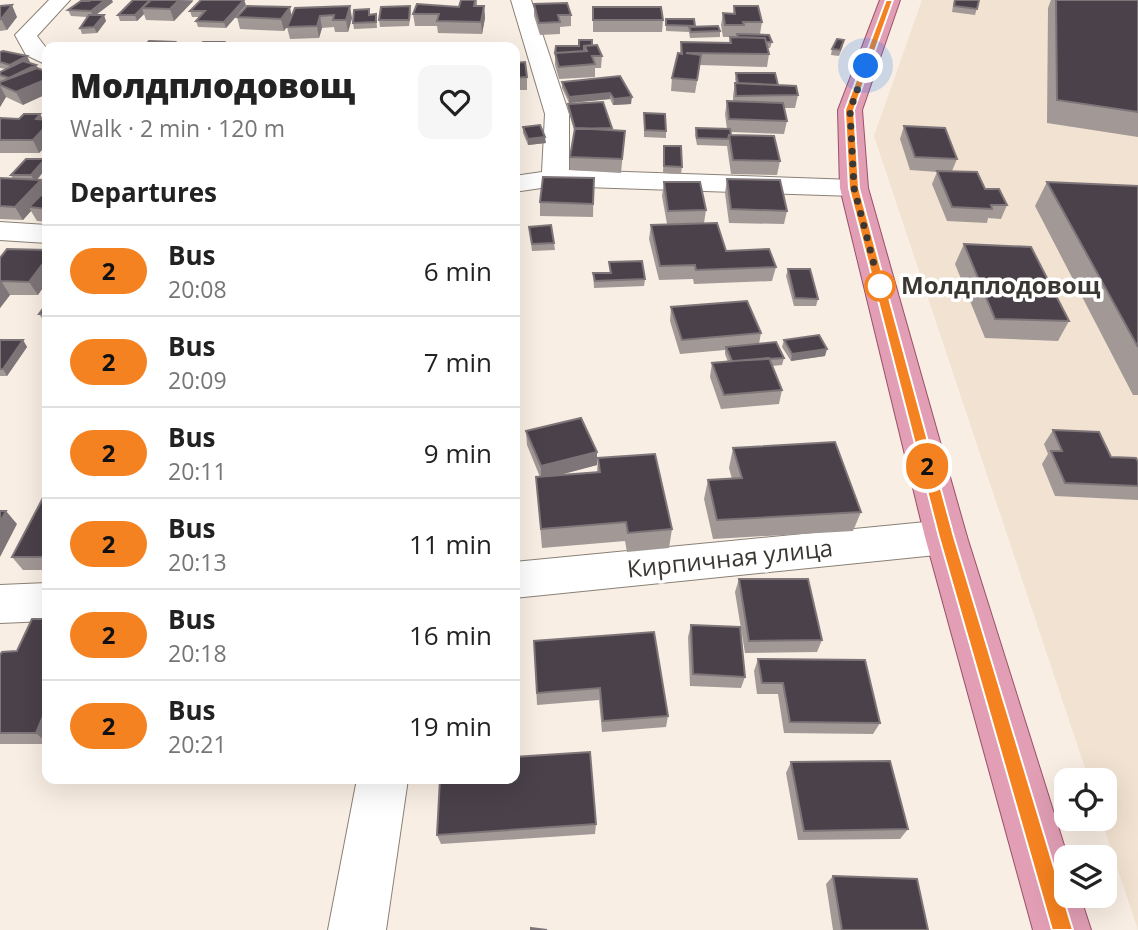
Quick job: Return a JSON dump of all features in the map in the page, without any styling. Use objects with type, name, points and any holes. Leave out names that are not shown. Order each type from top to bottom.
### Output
[{"type":"main road","points":[[890,0],[850,110],[854,188],[946,537],[1062,930]]},
{"type":"street","points":[[42,55],[17,40],[60,0]]},
{"type":"street","points":[[522,0],[557,114],[555,178]]},
{"type":"street","points":[[520,183],[555,178],[854,188]]},
{"type":"street","points":[[0,231],[42,234]]},
{"type":"street","name":"Кирпичная улица","points":[[520,579],[946,537]]},
{"type":"street","points":[[0,604],[42,602]]},
{"type":"street","points":[[358,930],[381,784]]},
{"type":"shaded area","points":[[922,0],[1138,0],[1138,930],[1117,867],[1117,845],[1110,845],[1105,831],[1117,831],[1117,768],[1085,768],[874,136]]},
{"type":"building","points":[[105,0],[91,11],[68,10],[81,1]]},
{"type":"building","points":[[133,0],[150,0],[135,15],[118,15]]},
{"type":"building","points":[[151,0],[179,0],[170,9],[142,8]]},
{"type":"building","points":[[201,0],[244,0],[224,22],[196,21],[205,11],[190,11]]},
{"type":"building","points":[[461,0],[475,0],[474,6],[484,6],[481,22],[437,21],[439,14],[413,14],[417,4],[459,7]]},
{"type":"building","points":[[955,0],[979,0],[977,9],[954,6]]},
{"type":"building","points":[[1056,0],[1138,0],[1138,112],[1057,100]]},
{"type":"building","points":[[567,3],[571,15],[558,15],[560,22],[539,23],[534,4]]},
{"type":"building","points":[[12,5],[1,19],[0,19],[0,6]]},
{"type":"building","points":[[247,6],[290,7],[281,19],[237,17]]},
{"type":"building","points":[[350,6],[346,20],[333,20],[334,15],[320,16],[317,26],[287,27],[295,8]]},
{"type":"building","points":[[410,6],[409,20],[379,20],[381,7]]},
{"type":"building","points":[[734,6],[758,6],[762,22],[725,25],[723,13],[735,14]]},
{"type":"building","points":[[593,7],[661,7],[663,20],[593,20]]},
{"type":"building","points":[[369,9],[369,15],[376,14],[376,22],[353,23],[354,10]]},
{"type":"building","points":[[89,15],[104,15],[94,27],[80,28]]},
{"type":"building","points":[[666,19],[694,19],[695,26],[666,25]]},
{"type":"building","points":[[718,26],[720,31],[691,32],[689,27]]},
{"type":"building","points":[[737,34],[769,35],[772,42],[766,42],[765,38],[738,37]]},
{"type":"building","points":[[730,37],[765,38],[769,54],[686,53],[701,55],[697,80],[672,78],[678,53],[682,54],[681,42],[731,43]]},
{"type":"building","points":[[837,39],[844,40],[840,50],[832,49]]},
{"type":"building","points":[[579,40],[592,40],[592,45],[584,46],[584,51],[555,53],[556,46],[579,46]]},
{"type":"building","points":[[597,45],[602,56],[592,56],[595,64],[559,67],[555,53],[587,51],[585,46]]},
{"type":"building","points":[[0,52],[27,56],[10,65],[0,62]]},
{"type":"building","points":[[23,61],[36,65],[9,78],[0,75],[0,72]]},
{"type":"building","points":[[520,62],[525,62],[527,77],[520,78]]},
{"type":"building","points":[[37,68],[42,70],[42,81],[16,92],[0,85],[0,82]]},
{"type":"building","points":[[736,73],[775,73],[778,85],[738,83]]},
{"type":"building","points":[[620,76],[632,97],[614,99],[610,93],[569,97],[562,82]]},
{"type":"building","points":[[735,83],[796,86],[798,95],[736,96]]},
{"type":"building","points":[[727,101],[783,103],[787,121],[729,119]]},
{"type":"building","points":[[603,102],[612,128],[575,129],[568,104]]},
{"type":"building","points":[[644,113],[665,114],[666,131],[645,130]]},
{"type":"building","points":[[24,114],[40,114],[36,119],[42,120],[42,130],[33,140],[0,140],[0,118],[19,119]]},
{"type":"building","points":[[540,125],[545,137],[528,139],[523,127]]},
{"type":"building","points":[[904,126],[945,128],[957,159],[915,157]]},
{"type":"building","points":[[575,128],[625,131],[622,159],[570,157]]},
{"type":"building","points":[[696,128],[730,129],[731,135],[728,139],[697,138]]},
{"type":"building","points":[[729,135],[774,136],[780,161],[733,160]]},
{"type":"building","points":[[664,146],[681,146],[682,167],[664,166]]},
{"type":"building","points":[[26,159],[42,159],[31,175],[11,175]]},
{"type":"building","points":[[937,171],[977,172],[985,189],[999,189],[1007,205],[991,205],[992,209],[952,207]]},
{"type":"building","points":[[543,177],[594,178],[593,204],[540,202]]},
{"type":"building","points":[[0,178],[41,180],[15,207],[0,206]]},
{"type":"building","points":[[727,179],[780,180],[787,211],[731,209]]},
{"type":"building","points":[[664,182],[700,182],[706,210],[668,211]]},
{"type":"building","points":[[1047,182],[1138,186],[1138,347]]},
{"type":"building","points":[[42,194],[42,208],[29,207]]},
{"type":"building","points":[[717,223],[726,251],[769,249],[776,267],[696,270],[695,265],[660,266],[651,225]]},
{"type":"building","points":[[551,225],[554,243],[532,244],[529,227]]},
{"type":"building","points":[[964,244],[1031,247],[1069,321],[995,319]]},
{"type":"building","points":[[7,249],[42,250],[42,265],[29,282],[0,283],[0,258]]},
{"type":"building","points":[[642,261],[645,279],[595,281],[593,273],[611,273],[609,262]]},
{"type":"building","points":[[788,269],[810,269],[818,299],[795,298]]},
{"type":"building","points":[[747,301],[761,333],[682,340],[671,307]]},
{"type":"building","points":[[819,335],[827,349],[792,354],[784,340]]},
{"type":"building","points":[[0,340],[23,340],[3,369],[0,369]]},
{"type":"building","points":[[776,342],[784,358],[732,361],[726,347]]},
{"type":"building","points":[[769,358],[782,390],[724,395],[712,363]]},
{"type":"building","points":[[581,418],[597,452],[541,466],[526,431]]},
{"type":"building","points":[[1053,430],[1099,432],[1111,457],[1136,458],[1138,486],[1065,483],[1051,451],[1062,451]]},
{"type":"building","points":[[835,442],[861,512],[717,520],[708,480],[742,478],[733,448]]},
{"type":"building","points":[[655,454],[672,529],[628,533],[626,522],[541,529],[536,477],[600,472],[598,458]]},
{"type":"building","points":[[42,500],[42,557],[12,557]]},
{"type":"building","points":[[0,511],[6,511],[0,522]]},
{"type":"building","points":[[739,579],[808,579],[822,640],[749,641]]},
{"type":"building","points":[[32,619],[42,619],[42,719],[36,733],[0,733],[0,655],[2,652],[17,651]]},
{"type":"building","points":[[691,625],[740,627],[745,677],[693,674]]},
{"type":"building","points":[[654,632],[668,716],[603,721],[600,688],[537,693],[534,641]]},
{"type":"building","points":[[758,659],[865,660],[880,723],[790,722],[783,683],[762,683]]},
{"type":"building","points":[[590,752],[596,824],[437,835],[440,784],[520,784],[520,757]]},
{"type":"building","points":[[890,761],[908,829],[804,831],[791,762]]},
{"type":"building","points":[[833,876],[917,879],[928,930],[842,930]]},
{"type":"bus line","name":"2","points":[[890,0],[850,110],[854,188],[946,537],[1063,930]]},
{"type":"place","name":"Молдплодовощ","points":[[880,286]]},
{"type":"route","points":[[866,66],[850,110],[854,188],[882,295],[880,286]]}]
